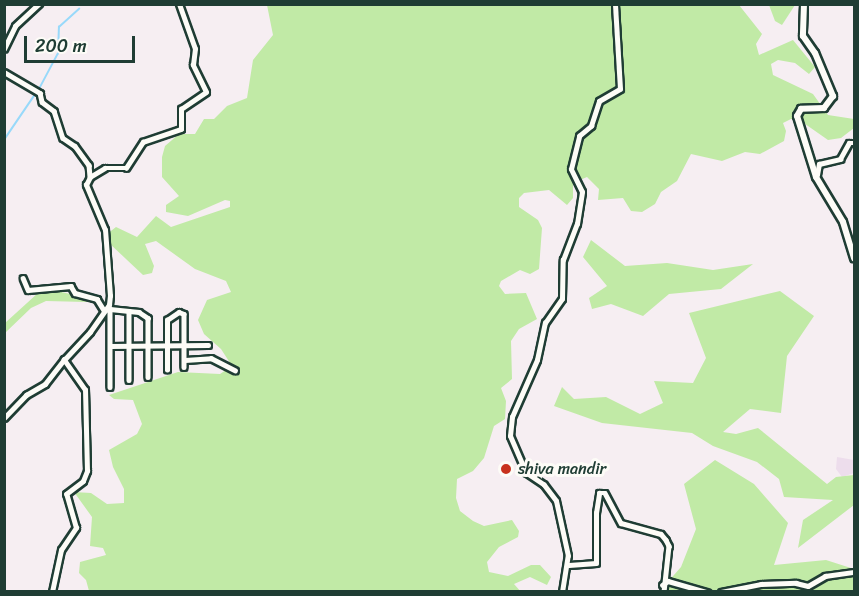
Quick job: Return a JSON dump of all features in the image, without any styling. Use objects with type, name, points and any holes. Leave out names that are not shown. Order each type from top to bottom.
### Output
[{"type":"street","points":[[4,49],[15,26],[39,4]]},
{"type":"street","points":[[90,177],[105,168],[126,168],[143,142],[181,129],[181,109],[206,92],[193,64],[195,49],[179,4]]},
{"type":"street","points":[[562,591],[568,562],[556,501],[544,485],[526,473],[510,436],[512,417],[537,360],[545,323],[562,299],[563,260],[577,224],[582,192],[571,169],[579,136],[591,126],[599,101],[620,89],[615,4]]},
{"type":"street","points":[[804,4],[803,36],[815,53],[833,96],[824,108],[803,108],[797,112],[816,177],[843,222],[855,258]]},
{"type":"street","points":[[4,72],[38,92],[42,102],[54,111],[63,138],[75,146],[89,165],[90,177],[87,193],[105,230],[110,296],[107,309],[110,387]]},
{"type":"street","points":[[816,177],[819,164],[840,159],[849,143],[855,144]]},
{"type":"street","points":[[23,278],[28,290],[73,286],[75,293],[97,298],[107,309],[139,312],[148,318],[148,377]]},
{"type":"street","points":[[4,418],[26,395],[45,384],[107,309]]},
{"type":"street","points":[[129,311],[129,380]]},
{"type":"street","points":[[167,370],[166,320],[179,312],[184,314],[184,367]]},
{"type":"street","points":[[110,346],[208,345]]},
{"type":"street","points":[[185,360],[211,358],[235,370]]},
{"type":"street","points":[[52,591],[61,550],[76,528],[66,494],[83,481],[87,471],[85,390],[64,360]]},
{"type":"street","points":[[568,562],[573,567],[596,563],[596,513],[599,493],[605,493],[621,523],[661,534],[666,540],[669,553],[662,585],[664,591]]},
{"type":"street","points":[[721,591],[761,584],[808,586],[825,576],[855,572]]},
{"type":"street","points":[[662,585],[668,581],[707,591]]},
{"type":"shaded area","points":[[837,457],[854,460],[854,473],[842,477],[836,469]]},
{"type":"green space","points":[[769,4],[795,5],[782,25],[775,21]]},
{"type":"green space","points":[[267,5],[739,5],[762,34],[756,44],[759,55],[793,40],[815,67],[809,74],[795,63],[778,60],[771,64],[773,75],[813,94],[828,115],[854,119],[854,128],[841,138],[828,140],[798,119],[791,119],[783,123],[786,131],[784,141],[760,154],[745,152],[722,161],[691,154],[677,181],[661,192],[655,204],[642,212],[631,211],[623,198],[598,200],[599,189],[587,177],[573,183],[573,198],[567,205],[549,190],[524,193],[519,198],[519,207],[538,220],[542,228],[539,269],[530,274],[520,270],[501,281],[499,286],[505,294],[526,293],[537,319],[519,329],[511,341],[512,379],[501,388],[506,401],[505,419],[494,426],[484,458],[473,471],[457,479],[456,498],[460,511],[473,521],[484,526],[512,520],[519,531],[518,537],[499,547],[487,562],[489,572],[508,576],[531,565],[540,565],[551,577],[547,585],[530,577],[514,584],[521,592],[89,591],[86,580],[79,573],[80,562],[106,555],[103,548],[90,546],[92,517],[74,492],[91,493],[107,504],[124,503],[124,489],[113,467],[109,450],[137,434],[142,424],[133,400],[114,399],[109,395],[178,372],[220,374],[232,366],[221,349],[204,334],[198,320],[207,300],[231,292],[226,281],[195,269],[156,241],[145,244],[154,266],[152,273],[143,275],[109,243],[107,234],[116,227],[137,237],[156,216],[171,227],[230,207],[230,201],[225,200],[188,216],[166,212],[166,205],[179,196],[162,177],[162,157],[165,146],[179,134],[195,134],[204,119],[214,119],[227,106],[247,98],[253,60],[273,35]]},
{"type":"green space","points":[[591,240],[625,266],[667,263],[713,270],[753,264],[721,289],[669,294],[643,316],[611,304],[592,309],[589,298],[607,286],[583,257]]},
{"type":"green space","points":[[57,291],[92,299],[86,302],[46,301],[31,308],[5,333],[5,323],[38,293]]},
{"type":"green space","points":[[780,291],[814,316],[787,356],[781,413],[750,409],[723,432],[736,434],[758,428],[827,484],[836,477],[854,475],[854,505],[798,548],[803,520],[833,500],[784,497],[779,479],[757,462],[713,446],[692,433],[602,423],[554,406],[562,387],[574,399],[606,397],[640,414],[663,403],[654,381],[693,383],[706,358],[689,313]]},
{"type":"green space","points":[[715,460],[754,484],[788,523],[774,565],[826,560],[854,569],[854,591],[659,592],[681,567],[696,529],[684,484]]},
{"type":"waterway","points":[[39,89],[58,54],[59,27],[79,9]]},
{"type":"waterway","points":[[4,140],[36,93]]},
{"type":"place","name":"shiva mandir","points":[[506,469]]}]
